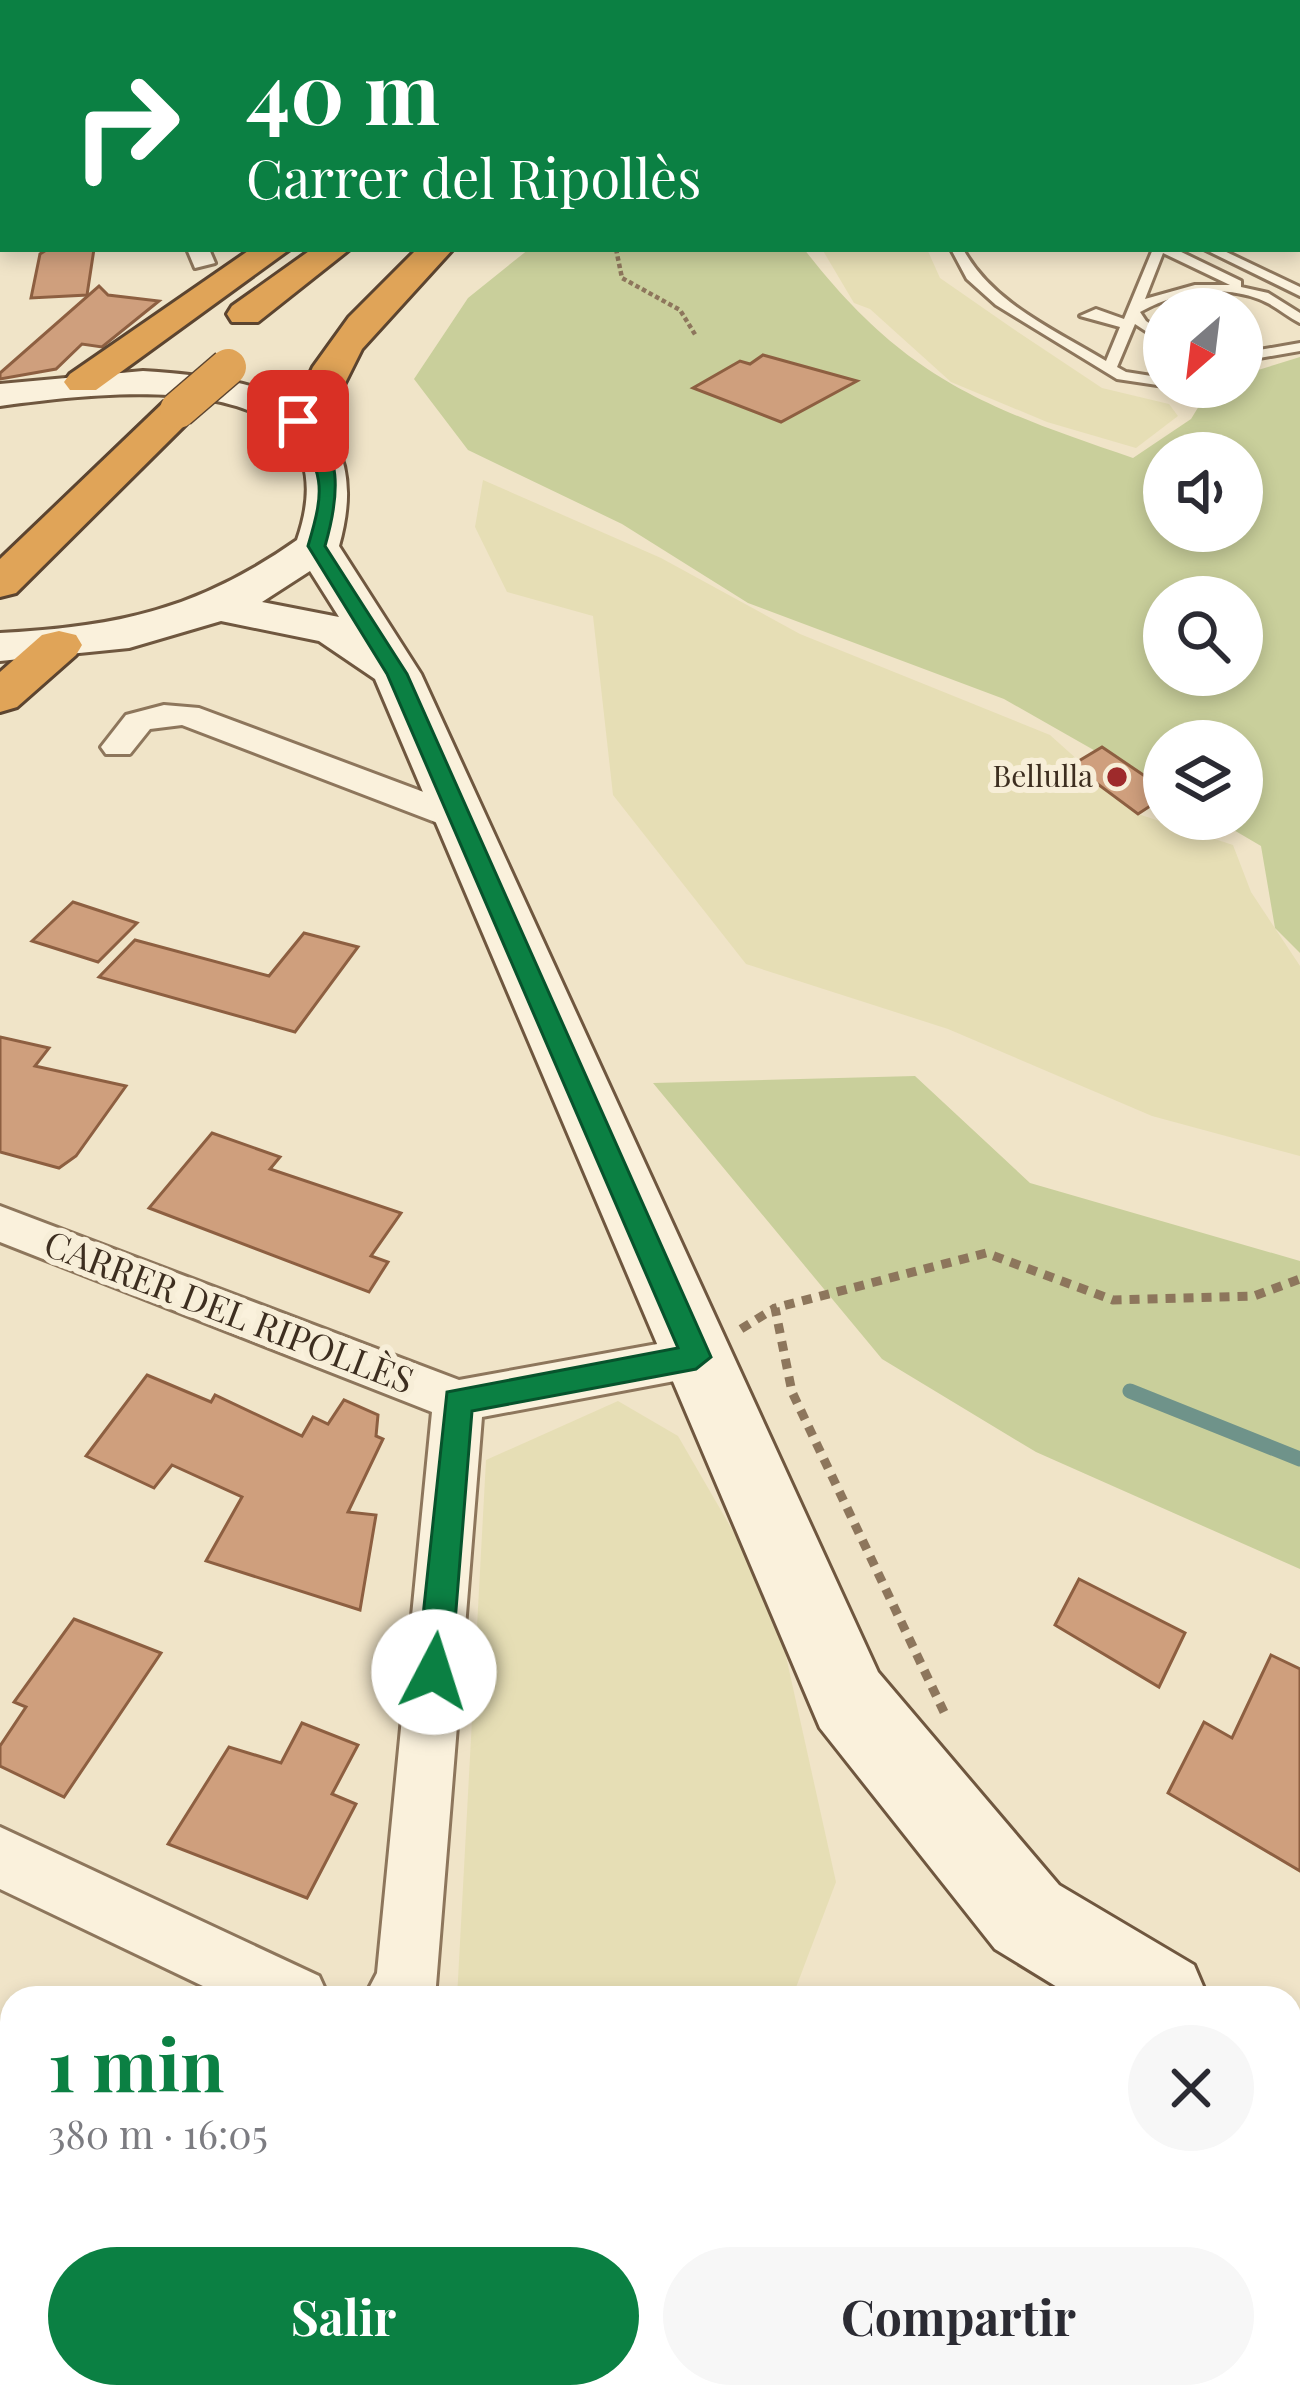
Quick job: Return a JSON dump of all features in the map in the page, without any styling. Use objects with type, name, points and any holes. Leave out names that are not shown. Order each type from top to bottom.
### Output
[{"type":"highway","points":[[83,382],[269,252]]},
{"type":"highway","points":[[0,535],[183,364],[330,252]]},
{"type":"highway","points":[[0,584],[178,410],[371,252]]},
{"type":"highway","points":[[298,421],[310,415],[321,381],[384,297],[433,252]]},
{"type":"highway","points":[[0,697],[58,645]]},
{"type":"main road","points":[[0,394],[83,382],[187,383],[298,421],[327,465],[331,497],[316,546],[223,608],[137,633],[58,645],[0,647]]},
{"type":"main road","points":[[316,546],[397,674],[456,818],[849,1700],[1027,1917],[1141,1986]]},
{"type":"main road","points":[[223,608],[334,630],[397,674]]},
{"type":"street","points":[[118,747],[129,727],[151,713],[187,715],[456,818]]},
{"type":"street","name":"CARRER DEL RIPOLLÈS","points":[[0,1223],[458,1401],[696,1357]]},
{"type":"street","name":"CARRER DEL RIPOLLÈS","points":[[406,1986],[458,1401]]},
{"type":"street","points":[[0,1857],[273,1986]]},
{"type":"lane","points":[[959,252],[971,276],[1001,302],[1122,376],[1143,379]]},
{"type":"lane","points":[[1109,368],[1161,252]]},
{"type":"lane","points":[[1168,252],[1244,288]]},
{"type":"lane","points":[[1216,252],[1300,292]]},
{"type":"lane","points":[[1263,297],[1287,305],[1300,319]]},
{"type":"lane","points":[[1130,318],[1143,306]]},
{"type":"lane","points":[[1086,316],[1130,318],[1143,325]]},
{"type":"lane","points":[[1263,352],[1295,345]]},
{"type":"path","points":[[617,252],[622,278],[680,310],[697,336]]},
{"type":"path","points":[[953,1729],[792,1392],[775,1308],[986,1253],[1113,1300],[1255,1296],[1300,1279]]},
{"type":"shaded area","points":[[824,252],[928,252],[940,278],[1102,388],[1143,398],[1143,408],[1172,408],[1178,416],[1157,432],[1143,432],[1143,443],[1136,448],[1047,422],[951,382],[870,309],[854,303]]},
{"type":"shaded area","points":[[483,480],[661,558],[800,634],[1050,735],[1143,816],[1143,840],[1218,840],[1233,845],[1251,892],[1300,966],[1300,1156],[1152,1116],[948,1029],[746,964],[613,795],[593,616],[507,592],[475,527]]},
{"type":"shaded area","points":[[618,1401],[678,1436],[774,1602],[836,1882],[797,1986],[458,1986],[486,1460]]},
{"type":"green space","points":[[525,252],[807,252],[876,329],[950,383],[1032,422],[1133,458],[1143,451],[1143,552],[1263,552],[1263,432],[1172,432],[1198,408],[1263,408],[1263,368],[1300,357],[1300,953],[1275,928],[1261,846],[1251,840],[1263,840],[1263,720],[1143,720],[1143,778],[1004,699],[748,603],[622,524],[468,450],[414,379],[468,298]]},
{"type":"green space","points":[[915,1076],[1030,1183],[1300,1261],[1300,1569],[1036,1452],[882,1359],[653,1083]]},
{"type":"building","points":[[94,252],[87,295],[31,298],[40,254]]},
{"type":"building","points":[[99,286],[108,295],[159,301],[102,347],[82,344],[56,369],[0,379],[0,373]]},
{"type":"building","points":[[763,355],[857,381],[781,422],[693,388],[740,361],[750,364]]},
{"type":"building","name":"Bellulla","points":[[1102,747],[1143,775],[1143,811],[1138,814],[1072,765]]},
{"type":"building","points":[[73,902],[137,923],[98,962],[32,941]]},
{"type":"building","points":[[304,933],[358,947],[295,1032],[99,977],[135,940],[269,976]]},
{"type":"building","points":[[0,1037],[49,1048],[35,1066],[126,1086],[76,1156],[59,1168],[0,1152]]},
{"type":"building","points":[[212,1133],[280,1157],[270,1169],[401,1213],[371,1256],[388,1262],[369,1292],[149,1208]]},
{"type":"building","points":[[147,1375],[211,1402],[215,1395],[302,1436],[313,1417],[328,1424],[344,1400],[378,1415],[376,1436],[383,1439],[348,1512],[376,1515],[360,1610],[206,1561],[242,1497],[172,1465],[154,1488],[86,1456]]},
{"type":"building","points":[[1079,1579],[1185,1633],[1159,1687],[1055,1625]]},
{"type":"building","points":[[74,1619],[161,1653],[64,1797],[0,1766],[0,1746],[26,1707],[14,1702]]},
{"type":"building","points":[[1271,1655],[1300,1669],[1300,1871],[1168,1793],[1204,1722],[1232,1738]]},
{"type":"building","points":[[302,1723],[358,1745],[332,1794],[356,1804],[307,1898],[168,1844],[229,1747],[281,1763]]},
{"type":"waterway","points":[[1130,1391],[1300,1459]]},
{"type":"place","name":"Bellulla","points":[[1117,777]]},
{"type":"route","points":[[298,421],[317,441],[327,465],[331,497],[316,546],[366,617],[397,674],[696,1357],[458,1401],[434,1672]]}]
